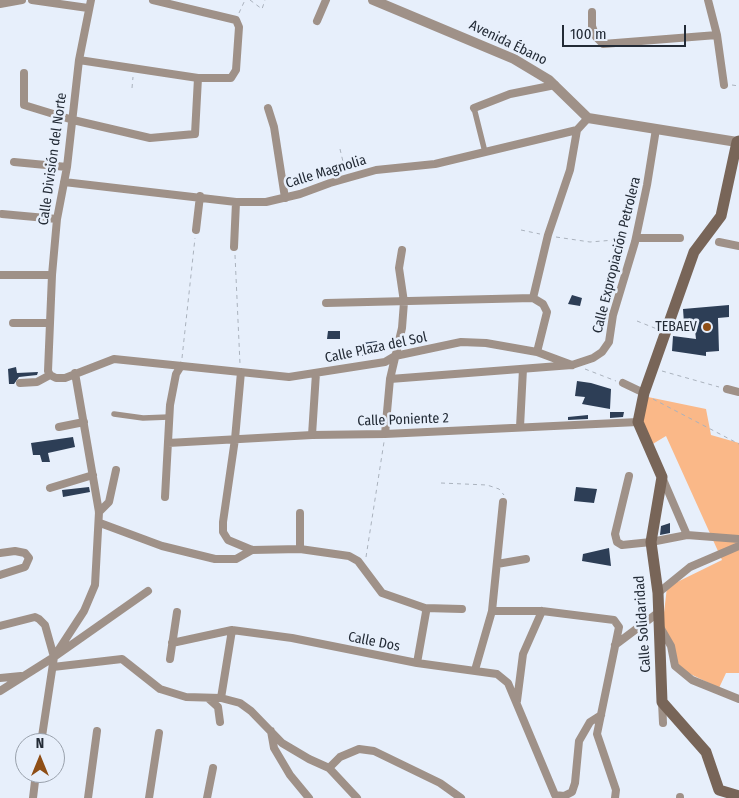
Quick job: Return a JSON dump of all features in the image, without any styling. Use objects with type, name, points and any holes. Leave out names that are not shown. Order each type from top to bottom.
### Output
[{"type":"main road","points":[[662,477],[638,422],[644,393],[694,252],[721,216],[738,141]]},
{"type":"main road","name":"Calle Solidaridad","points":[[662,477],[651,542],[658,594],[662,702]]},
{"type":"main road","points":[[662,702],[706,752],[719,790],[739,796]]},
{"type":"street","points":[[0,4],[22,0]]},
{"type":"street","points":[[32,0],[90,4]]},
{"type":"street","points":[[79,60],[198,78],[231,78],[236,70],[239,27],[236,20],[153,0]]},
{"type":"street","points":[[317,21],[326,0]]},
{"type":"street","name":"Avenida Ébano","points":[[373,0],[386,2],[514,59],[554,86],[588,118]]},
{"type":"street","points":[[708,0],[717,35],[724,85]]},
{"type":"street","name":"Calle División del Norte","points":[[50,375],[52,275],[57,218],[67,167],[79,60],[90,4]]},
{"type":"street","points":[[592,12],[592,26],[596,37],[603,44],[717,35]]},
{"type":"street","points":[[24,73],[24,104],[73,120],[150,138],[195,134],[198,78]]},
{"type":"street","points":[[485,152],[474,108],[510,94],[554,86]]},
{"type":"street","points":[[268,108],[274,128],[285,198]]},
{"type":"street","points":[[533,298],[548,235],[570,170],[577,130],[588,118],[712,140],[738,141]]},
{"type":"street","name":"Calle Expropiación Petrolera","points":[[390,378],[572,365],[593,358],[602,352],[609,342],[613,315],[636,238],[656,129]]},
{"type":"street","name":"Calle Magnolia","points":[[64,182],[200,196],[236,202],[266,202],[376,170],[435,164],[577,130]]},
{"type":"street","points":[[14,162],[67,167]]},
{"type":"street","points":[[196,230],[200,196]]},
{"type":"street","points":[[234,247],[236,202]]},
{"type":"street","points":[[2,214],[57,218]]},
{"type":"street","points":[[636,238],[680,238]]},
{"type":"street","points":[[719,242],[739,246]]},
{"type":"street","points":[[385,434],[390,378],[402,328],[404,302],[399,268],[402,250]]},
{"type":"street","points":[[0,275],[52,275]]},
{"type":"street","points":[[326,303],[533,298],[543,304],[547,312],[537,352]]},
{"type":"street","points":[[13,324],[50,324]]},
{"type":"street","name":"Calle Plaza del Sol","points":[[20,384],[37,382],[50,375],[64,378],[114,359],[289,377],[385,362],[395,356],[461,342],[486,343],[537,352],[572,365]]},
{"type":"street","points":[[165,496],[173,384],[181,366]]},
{"type":"street","points":[[520,427],[523,369]]},
{"type":"street","points":[[240,372],[235,439],[223,522],[223,532],[228,540],[252,550],[300,549],[349,556],[358,562],[382,593],[425,608],[462,609]]},
{"type":"street","points":[[54,658],[84,611],[95,586],[100,523],[90,450],[75,373]]},
{"type":"street","points":[[312,435],[316,373]]},
{"type":"street","points":[[623,383],[644,393]]},
{"type":"street","points":[[727,389],[739,392]]},
{"type":"street","points":[[114,414],[143,418],[170,417]]},
{"type":"street","points":[[58,427],[84,422]]},
{"type":"street","name":"Calle Poniente 2","points":[[168,443],[312,435],[385,434],[638,422]]},
{"type":"street","points":[[99,512],[109,502],[116,470]]},
{"type":"street","points":[[50,488],[93,475]]},
{"type":"street","points":[[629,476],[615,534],[617,542],[622,545],[688,535],[739,539]]},
{"type":"street","points":[[662,477],[688,535]]},
{"type":"street","points":[[475,670],[492,611],[503,502]]},
{"type":"street","points":[[300,513],[300,549]]},
{"type":"street","points":[[100,523],[162,546],[215,559],[236,559],[252,550]]},
{"type":"street","points":[[658,594],[690,567],[739,546]]},
{"type":"street","points":[[0,553],[15,551],[26,553],[29,558],[25,567],[0,574]]},
{"type":"street","points":[[497,564],[526,559]]},
{"type":"street","points":[[0,692],[21,676],[54,658],[148,591]]},
{"type":"street","points":[[417,663],[426,612],[425,608]]},
{"type":"street","points":[[492,611],[542,611],[614,620],[619,627],[597,734],[616,790],[615,798]]},
{"type":"street","points":[[542,611],[523,654],[516,703],[556,794],[564,796],[572,792],[575,783],[579,741],[590,722],[601,715]]},
{"type":"street","points":[[170,659],[177,612]]},
{"type":"street","points":[[615,645],[659,612]]},
{"type":"street","points":[[0,626],[35,618],[45,625],[54,658],[43,733]]},
{"type":"street","points":[[660,625],[671,646],[675,666],[692,680],[739,698]]},
{"type":"street","points":[[172,644],[232,630],[221,698]]},
{"type":"street","name":"Calle Dos","points":[[232,630],[292,638],[417,663],[497,674],[508,683],[516,703]]},
{"type":"street","points":[[53,667],[122,659],[160,689],[186,697],[221,698],[240,703],[251,711],[282,743],[309,760],[329,768],[357,798]]},
{"type":"street","points":[[0,678],[21,676]]},
{"type":"street","points":[[208,698],[218,708],[220,722]]},
{"type":"street","points":[[662,702],[663,723]]},
{"type":"street","points":[[88,798],[97,731]]},
{"type":"street","points":[[271,732],[274,748],[290,775],[309,798]]},
{"type":"street","points":[[149,798],[159,733]]},
{"type":"street","points":[[329,768],[340,758],[359,749],[374,751],[440,783],[461,798]]},
{"type":"street","points":[[207,798],[213,768]]},
{"type":"street","points":[[33,798],[35,783]]},
{"type":"path","points":[[236,20],[245,0]]},
{"type":"path","points":[[250,0],[262,9],[265,0]]},
{"type":"path","points":[[132,88],[135,68]]},
{"type":"path","points":[[340,149],[347,178]]},
{"type":"path","points":[[181,366],[196,230]]},
{"type":"path","points":[[521,230],[590,242],[636,238]]},
{"type":"path","points":[[234,247],[240,372]]},
{"type":"path","points":[[637,321],[665,332]]},
{"type":"path","points":[[572,365],[623,383]]},
{"type":"path","points":[[652,368],[727,389]]},
{"type":"path","points":[[644,393],[666,408],[699,422],[739,444]]},
{"type":"path","points":[[364,571],[385,434]]},
{"type":"path","points":[[441,483],[487,485],[504,493],[503,502]]},
{"type":"shaded area","points":[[648,397],[706,409],[711,435],[739,443],[739,673],[726,673],[719,688],[678,668],[662,630],[667,587],[722,560],[666,436],[646,448],[640,433]]},
{"type":"building","points":[[572,295],[582,298],[580,306],[568,304]]},
{"type":"building","points":[[729,305],[729,317],[718,318],[719,351],[706,352],[706,356],[672,351],[673,336],[696,339],[694,322],[684,323],[683,309]]},
{"type":"building","points":[[328,331],[340,331],[340,339],[327,339]]},
{"type":"building","points":[[377,341],[378,353],[362,356],[362,343]]},
{"type":"building","points":[[16,367],[17,373],[38,372],[37,375],[19,377],[14,384],[9,384],[8,369]]},
{"type":"building","points":[[577,381],[611,389],[610,409],[582,404],[585,397],[575,396]]},
{"type":"building","points":[[610,412],[624,412],[623,417],[610,418]]},
{"type":"building","points":[[588,415],[588,419],[568,420],[568,417]]},
{"type":"building","points":[[73,437],[75,447],[48,453],[50,462],[42,462],[40,455],[33,455],[31,443]]},
{"type":"building","points":[[89,487],[90,492],[63,497],[62,490]]},
{"type":"building","points":[[576,487],[597,489],[594,503],[574,501]]},
{"type":"building","points":[[670,523],[670,533],[660,535],[661,526]]},
{"type":"building","points":[[609,548],[611,566],[582,561],[583,554]]},
{"type":"place","name":"TEBAEV","points":[[707,327]]}]
